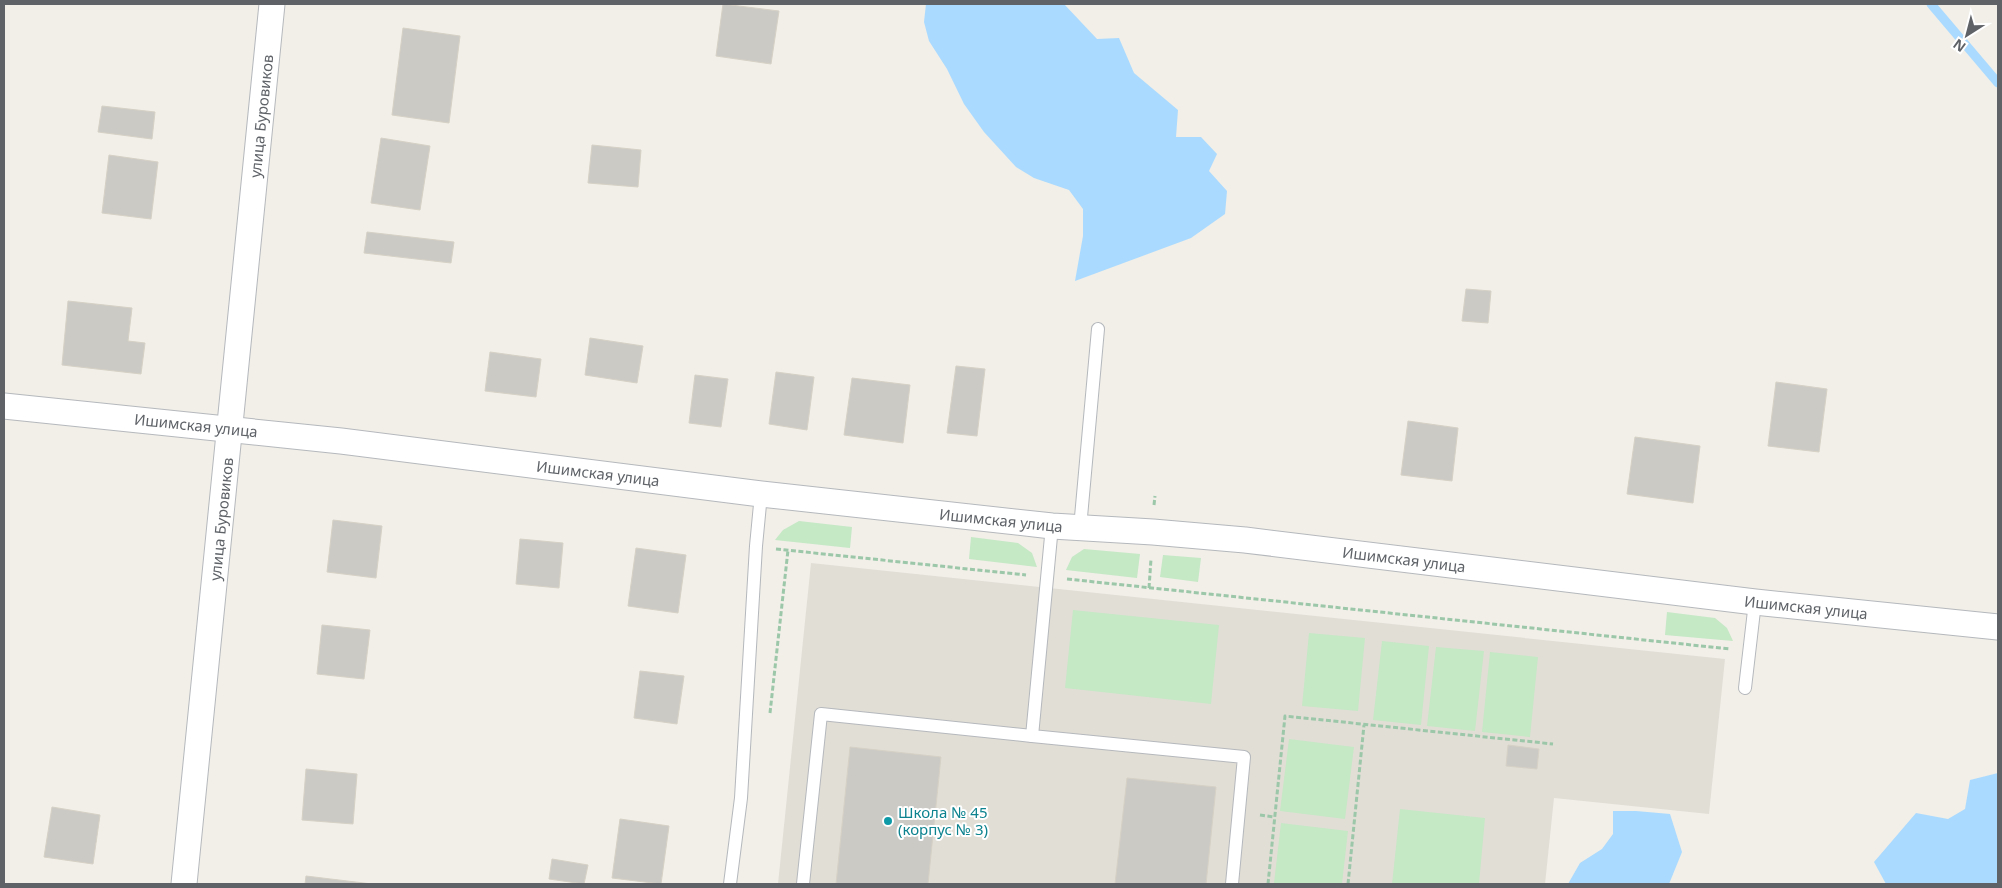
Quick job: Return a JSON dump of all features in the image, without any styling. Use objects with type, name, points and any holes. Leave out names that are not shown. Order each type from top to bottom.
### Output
[{"type":"street","name":"улица Буровиков","points":[[184,884],[272,4]]},
{"type":"street","name":"Ишимская улица","points":[[4,406],[230,429],[761,494],[1052,526],[1246,540],[1755,602],[1998,627]]},
{"type":"lane","points":[[1080,528],[1098,329]]},
{"type":"lane","points":[[730,884],[741,798],[756,546],[761,494]]},
{"type":"lane","points":[[1032,736],[1052,526]]},
{"type":"lane","points":[[1745,688],[1755,602]]},
{"type":"lane","points":[[803,884],[821,714],[1244,757],[1232,884]]},
{"type":"path","points":[[756,546],[1748,651]]},
{"type":"path","points":[[1268,884],[1285,716],[1553,744]]},
{"type":"path","points":[[1348,884],[1364,725]]},
{"type":"shaded area","points":[[811,563],[1725,659],[1709,814],[1554,798],[1545,884],[778,884]]},
{"type":"green space","points":[[799,521],[852,527],[850,548],[775,540],[783,530]]},
{"type":"green space","points":[[971,537],[1018,543],[1032,553],[1037,567],[969,559]]},
{"type":"green space","points":[[1084,549],[1140,554],[1137,578],[1066,570],[1072,557]]},
{"type":"green space","points":[[1163,555],[1201,558],[1198,582],[1160,577]]},
{"type":"green space","points":[[1073,610],[1219,625],[1211,704],[1065,688]]},
{"type":"green space","points":[[1667,612],[1715,618],[1727,628],[1733,641],[1665,635]]},
{"type":"green space","points":[[1309,633],[1365,638],[1358,711],[1302,706]]},
{"type":"green space","points":[[1382,641],[1429,646],[1421,725],[1373,720]]},
{"type":"green space","points":[[1436,647],[1484,651],[1475,731],[1427,726]]},
{"type":"green space","points":[[1490,652],[1538,657],[1530,737],[1482,732]]},
{"type":"green space","points":[[1289,739],[1354,747],[1345,819],[1280,811]]},
{"type":"green space","points":[[1400,809],[1485,818],[1479,884],[1392,884]]},
{"type":"green space","points":[[1281,823],[1348,831],[1342,884],[1274,883]]},
{"type":"water","points":[[926,4],[1064,4],[1097,39],[1119,38],[1134,73],[1178,110],[1176,137],[1201,137],[1217,154],[1209,171],[1227,191],[1225,214],[1191,238],[1075,281],[1083,236],[1083,209],[1069,190],[1034,178],[1016,167],[984,132],[964,104],[947,69],[929,41],[924,22]]},
{"type":"water","points":[[1998,773],[1998,884],[1886,884],[1874,862],[1916,813],[1948,819],[1965,809],[1970,780]]},
{"type":"water","points":[[1613,811],[1670,814],[1682,852],[1669,884],[1568,884],[1580,863],[1602,849],[1613,834]]},
{"type":"building","points":[[723,4],[779,11],[771,64],[716,56]]},
{"type":"building","points":[[403,28],[460,36],[449,123],[392,115]]},
{"type":"building","points":[[102,106],[155,112],[152,139],[98,132]]},
{"type":"building","points":[[381,138],[430,146],[420,210],[371,203]]},
{"type":"building","points":[[592,145],[641,150],[638,187],[588,183]]},
{"type":"building","points":[[109,155],[158,162],[151,219],[102,213]]},
{"type":"building","points":[[367,232],[454,242],[451,263],[364,253]]},
{"type":"building","points":[[1466,289],[1491,291],[1488,323],[1462,321]]},
{"type":"building","points":[[68,301],[132,308],[128,341],[145,343],[141,374],[62,365]]},
{"type":"building","points":[[590,338],[643,346],[637,383],[585,375]]},
{"type":"building","points":[[490,352],[541,359],[536,397],[485,391]]},
{"type":"building","points":[[956,366],[985,369],[977,436],[947,433]]},
{"type":"building","points":[[776,372],[814,377],[807,430],[769,424]]},
{"type":"building","points":[[695,375],[728,379],[721,427],[689,423]]},
{"type":"building","points":[[852,378],[910,385],[903,443],[844,435]]},
{"type":"building","points":[[1776,382],[1827,389],[1819,452],[1768,446]]},
{"type":"building","points":[[1408,421],[1458,428],[1452,481],[1401,475]]},
{"type":"building","points":[[1635,437],[1700,446],[1693,503],[1627,494]]},
{"type":"building","points":[[333,520],[382,526],[376,578],[327,572]]},
{"type":"building","points":[[520,539],[563,543],[559,588],[516,584]]},
{"type":"building","points":[[636,548],[686,555],[678,613],[628,606]]},
{"type":"building","points":[[322,625],[370,630],[364,679],[317,674]]},
{"type":"building","points":[[640,671],[684,676],[677,724],[634,718]]},
{"type":"building","points":[[1508,745],[1539,749],[1537,769],[1506,766]]},
{"type":"building","name":"Школа № 45 (корпус № 3)","points":[[850,747],[941,757],[928,884],[836,884]]},
{"type":"building","points":[[306,769],[357,774],[353,824],[302,820]]},
{"type":"building","points":[[1127,778],[1216,787],[1206,884],[1115,884]]},
{"type":"building","points":[[52,807],[100,815],[93,864],[44,857]]},
{"type":"building","points":[[620,819],[669,826],[661,884],[612,878]]},
{"type":"building","points":[[552,859],[588,865],[584,884],[549,879]]},
{"type":"building","points":[[306,876],[372,884],[305,884]]},
{"type":"waterway","points":[[1931,4],[1998,83]]},
{"type":"place","name":"Школа № 45 (корпус № 3)","points":[[888,821]]}]
